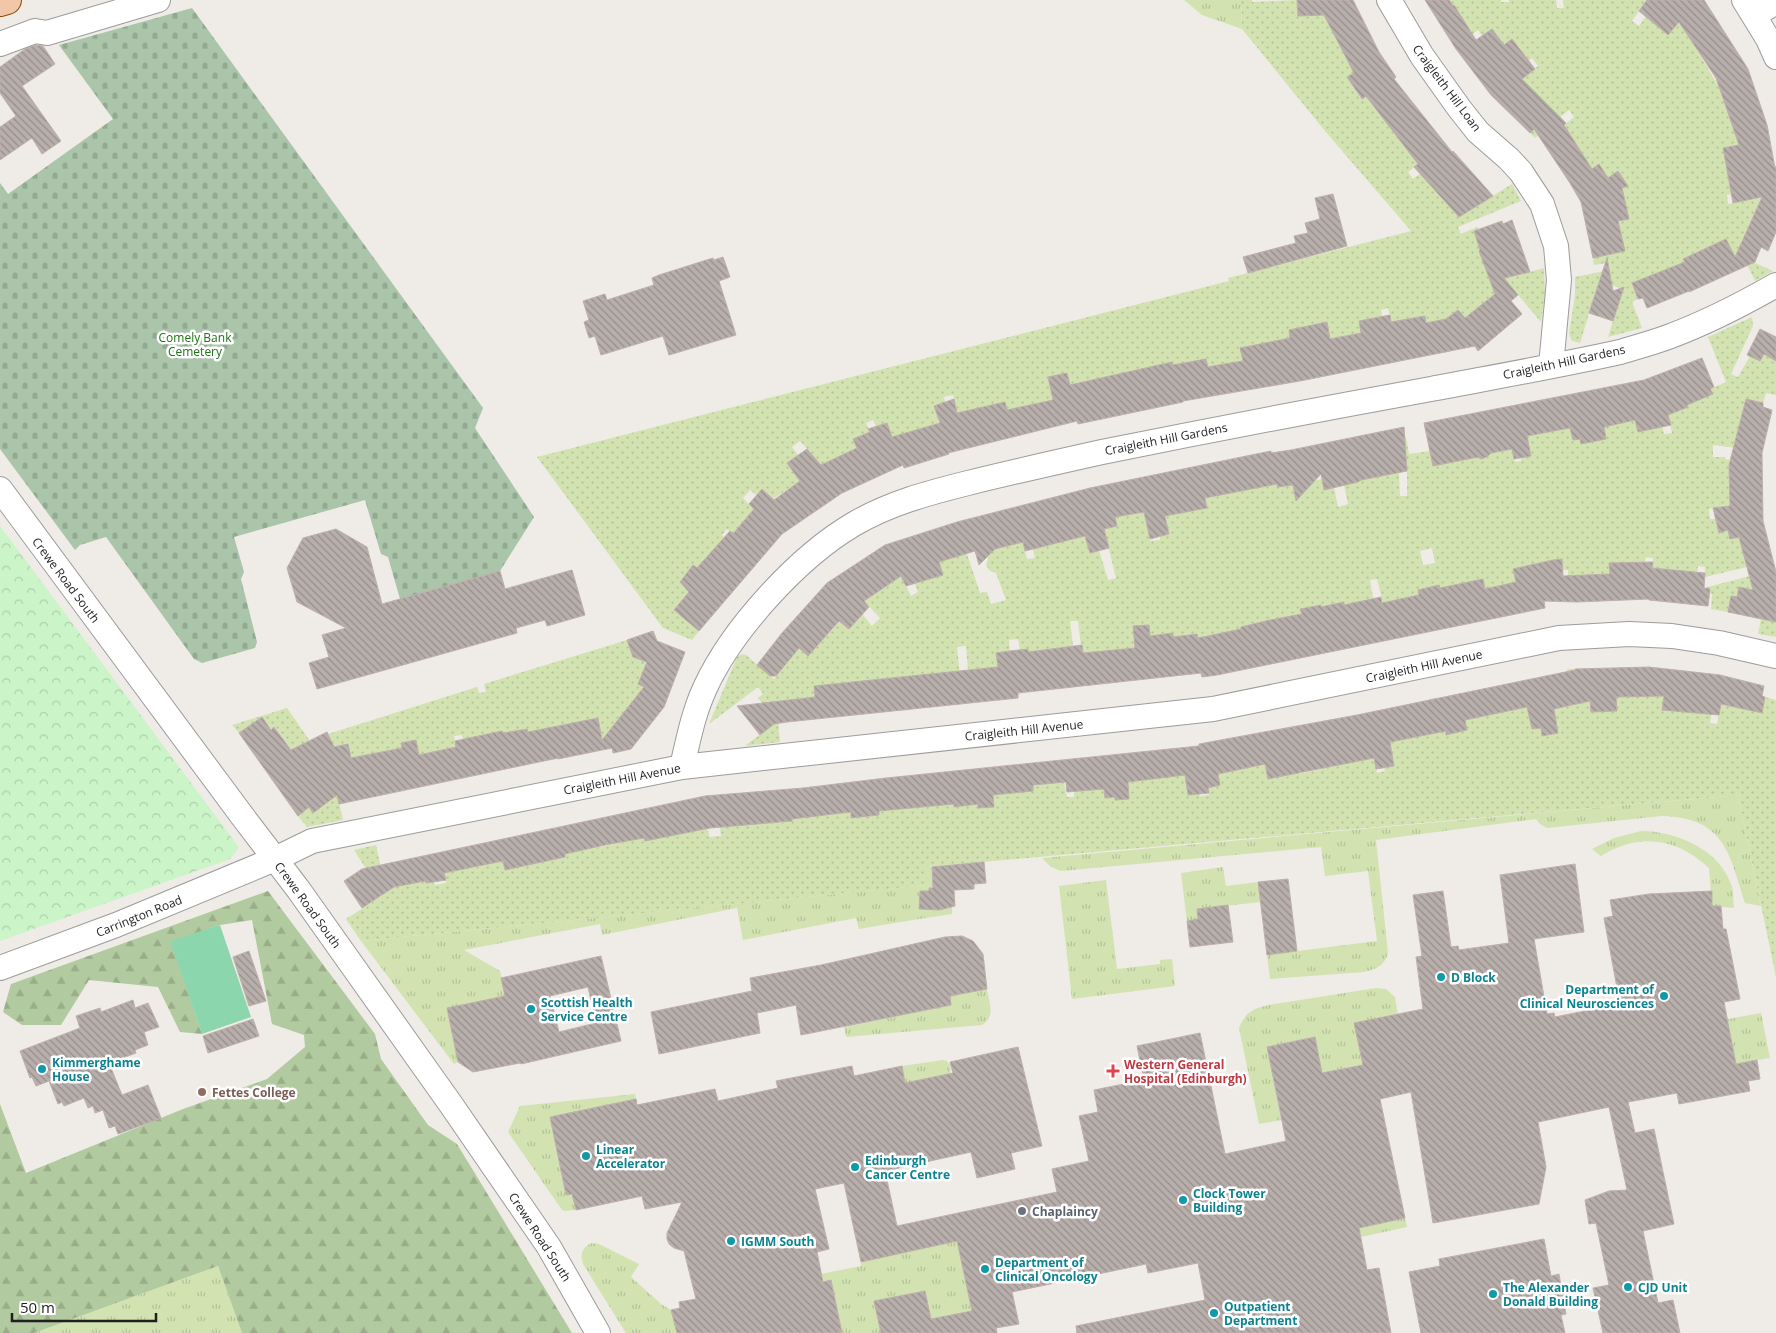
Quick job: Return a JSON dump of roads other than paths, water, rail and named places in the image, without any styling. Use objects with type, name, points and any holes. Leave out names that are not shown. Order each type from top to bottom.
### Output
[{"type":"main road","points":[[0,2],[7,0]]},
{"type":"street","points":[[0,44],[35,31],[47,33],[158,0]]},
{"type":"street","name":"Craigleith Hill Loan","points":[[1390,0],[1422,56],[1459,108],[1478,132],[1521,172],[1542,204],[1553,232],[1559,280],[1551,366]]},
{"type":"street","points":[[1776,2],[1749,8],[1768,39],[1776,57]]},
{"type":"street","name":"Craigleith Hill Gardens","points":[[682,767],[693,718],[704,691],[717,664],[740,631],[759,607],[815,552],[853,524],[882,509],[914,497],[1063,460],[1214,429],[1620,352],[1666,338],[1721,315],[1776,285]]},
{"type":"street","name":"Crewe Road South","points":[[0,490],[50,560],[304,897],[533,1224],[598,1333]]},
{"type":"street","name":"Craigleith Hill Avenue","points":[[275,859],[312,841],[682,767],[1023,729],[1197,712],[1569,637],[1629,634],[1672,636],[1719,643],[1776,656]]},
{"type":"street","name":"Carrington Road","points":[[0,968],[116,926],[275,859]]},
{"type":"place","name":"D Block","points":[[1441,977]]},
{"type":"place","name":"Department of Clinical Neurosciences","points":[[1664,996]]},
{"type":"place","name":"Scottish Health Service Centre","points":[[531,1009]]},
{"type":"place","name":"Kimmerghame House","points":[[42,1069]]},
{"type":"place","name":"Western General Hospital (Edinburgh)","points":[[1113,1071]]},
{"type":"place","name":"Fettes College","points":[[202,1092]]},
{"type":"place","name":"Linear Accelerator","points":[[586,1156]]},
{"type":"place","name":"Edinburgh Cancer Centre","points":[[855,1167]]},
{"type":"place","name":"Clock Tower Building","points":[[1183,1200]]},
{"type":"place","name":"Chaplaincy","points":[[1022,1211]]},
{"type":"place","name":"IGMM South","points":[[731,1241]]},
{"type":"place","name":"Department of Clinical Oncology","points":[[985,1269]]},
{"type":"place","name":"CJD Unit","points":[[1628,1287]]},
{"type":"place","name":"The Alexander Donald Building","points":[[1493,1294]]},
{"type":"place","name":"Outpatient Department","points":[[1214,1313]]},
{"type":"park label","name":"Comely Bank Cemetery","points":[[195,344]]}]
